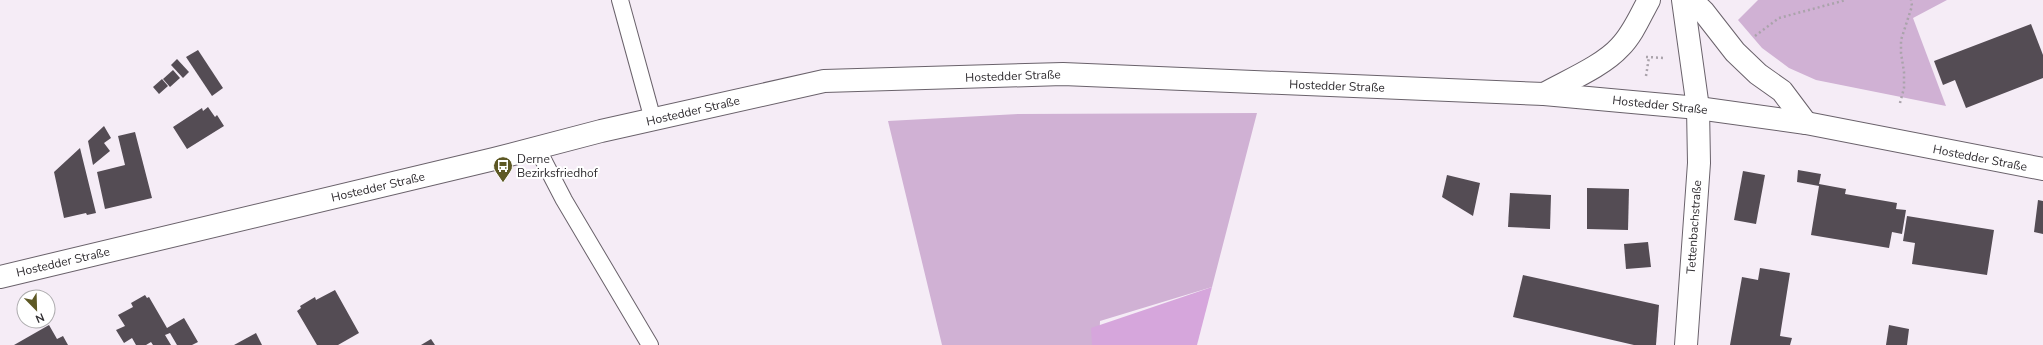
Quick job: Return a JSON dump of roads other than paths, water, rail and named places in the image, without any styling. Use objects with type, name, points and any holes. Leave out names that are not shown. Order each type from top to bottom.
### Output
[{"type":"main road","points":[[1544,94],[1603,61],[1620,48],[1632,32],[1649,0]]},
{"type":"main road","name":"Tettenbachstraße","points":[[1683,0],[1698,108],[1698,175],[1686,345]]},
{"type":"main road","points":[[1691,0],[1703,11],[1735,52],[1758,74],[1782,91],[1806,123]]},
{"type":"main road","name":"Hostedder Straße","points":[[0,277],[537,148],[601,130],[653,120],[824,81],[1063,74],[1544,94],[1698,108],[1806,123],[2043,169]]},
{"type":"lane","points":[[620,0],[653,120]]},
{"type":"lane","points":[[537,148],[564,200],[650,345]]},
{"type":"place","name":"Derne Bezirksfriedhof","points":[[503,183]]}]
